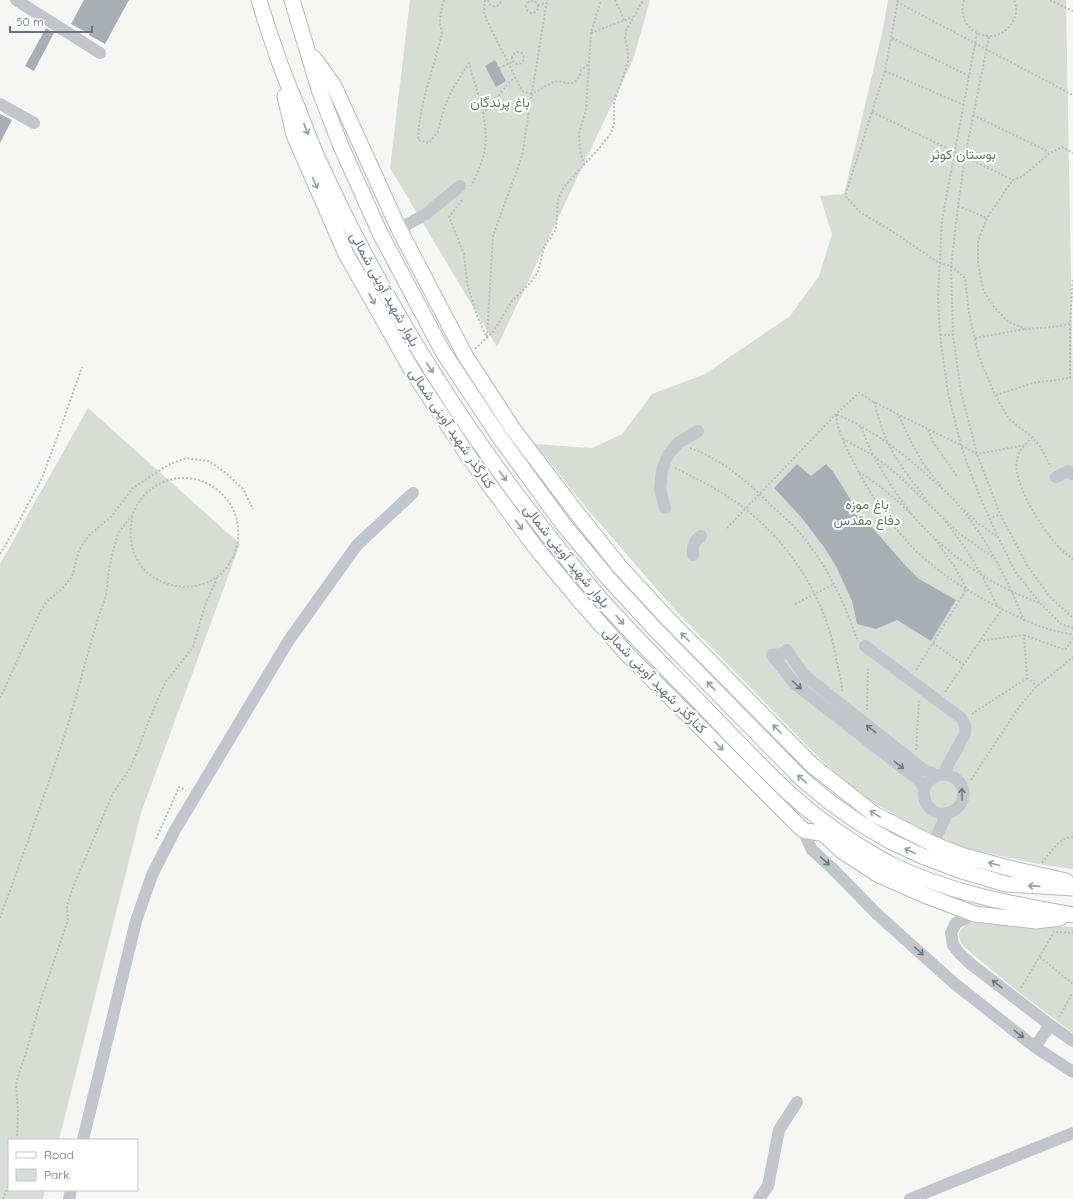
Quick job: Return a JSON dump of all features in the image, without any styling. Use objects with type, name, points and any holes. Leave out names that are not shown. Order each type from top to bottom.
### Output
[{"type":"main road","name":"بلوار شهید آوینی شمالی","points":[[259,0],[276,52],[316,154],[360,246],[427,363],[484,451],[549,536],[593,590],[640,642],[790,794],[820,819],[853,842],[889,863],[952,888],[999,902],[1073,916]]},
{"type":"main road","name":"بلوار شهید آوینی شمالی","points":[[292,0],[319,89],[340,144],[380,233],[443,352],[501,439],[563,524],[608,578],[654,628],[802,779],[831,803],[861,824],[890,841],[922,856],[959,870],[1006,884],[1073,888]]},
{"type":"main road","points":[[306,47],[334,86],[399,229],[466,357],[513,429],[620,567],[666,617],[812,765],[874,814],[933,844],[964,856],[1009,868],[1073,882]]},
{"type":"main road","name":"کنارگذر شهید آوینی شمالی","points":[[276,52],[294,136],[346,254],[413,372],[471,460],[536,548],[604,628],[803,830]]},
{"type":"main road","points":[[803,830],[824,834],[842,851],[879,875],[924,895],[975,914],[1036,921],[1073,916]]},
{"type":"street","points":[[16,0],[100,53]]},
{"type":"street","points":[[0,104],[34,123]]},
{"type":"street","points":[[399,229],[465,190]]},
{"type":"street","points":[[665,508],[660,489],[662,470],[668,455],[678,443],[698,431]]},
{"type":"street","points":[[1056,477],[1068,471],[1073,474]]},
{"type":"street","points":[[83,1139],[136,921],[152,875],[175,830],[289,640],[357,545],[413,493]]},
{"type":"street","points":[[693,555],[694,543],[701,536]]},
{"type":"street","points":[[865,646],[962,720],[966,728],[965,734],[940,775],[931,778],[924,789],[925,802],[934,812],[940,814],[953,812],[962,802],[963,796],[960,783],[956,778],[950,775],[940,775],[924,770],[804,675],[787,650],[781,654],[772,655],[795,684],[917,779],[924,789]]},
{"type":"street","points":[[933,844],[947,814]]},
{"type":"street","points":[[803,830],[812,850],[832,868],[878,915],[955,984],[1035,1047],[1073,1072]]},
{"type":"street","points":[[975,914],[956,923],[952,933],[953,945],[972,965],[1073,1041]]},
{"type":"street","points":[[1035,1047],[1050,1025]]},
{"type":"street","points":[[759,1199],[768,1186],[779,1130],[797,1102]]},
{"type":"street","points":[[910,1199],[1073,1134]]},
{"type":"path","points":[[444,0],[440,20],[442,34],[425,92],[418,129],[418,140],[429,143],[438,131],[446,102],[469,63],[483,114],[486,134],[485,148],[479,169],[465,190],[458,207],[449,217],[464,254],[467,283],[476,313],[487,338]]},
{"type":"path","points":[[501,0],[500,4],[495,7],[489,4],[488,0],[485,0],[484,13],[522,91],[532,93],[555,82],[569,84],[576,81],[581,70],[589,64]]},
{"type":"path","points":[[487,338],[492,236],[522,156],[547,0]]},
{"type":"path","points":[[584,165],[580,150],[580,133],[586,110],[591,33],[601,0]]},
{"type":"path","points":[[615,0],[624,20]]},
{"type":"path","points":[[466,357],[493,332],[512,301],[531,282],[538,272],[544,247],[556,229],[558,199],[564,187],[611,133],[614,124],[614,102],[628,63],[628,52],[625,38],[626,31],[643,0]]},
{"type":"path","points":[[964,0],[962,5],[962,14],[965,22],[977,34],[989,37],[1001,34],[1015,19],[1016,11],[1014,0]]},
{"type":"path","points":[[1050,0],[1073,12]]},
{"type":"path","points":[[530,1],[536,2],[538,5],[537,11],[534,13],[528,12],[526,9],[527,3],[530,1]]},
{"type":"path","points":[[1056,477],[1039,445],[1032,437],[1009,419],[996,395],[980,357],[969,313],[965,278],[951,266],[939,263],[893,232],[861,213],[844,196],[885,71],[898,1],[1073,96]]},
{"type":"path","points":[[538,5],[546,3]]},
{"type":"path","points":[[591,33],[633,17]]},
{"type":"path","points":[[977,34],[942,220],[938,297],[940,335],[948,393],[961,445],[980,497],[989,519],[1016,573],[1040,603],[1061,624],[1073,628]]},
{"type":"path","points":[[989,37],[965,157],[951,266],[953,334],[961,392],[977,454],[1000,514],[1027,565],[1049,596],[1073,618]]},
{"type":"path","points":[[892,38],[969,76]]},
{"type":"path","points":[[515,52],[521,52],[523,54],[523,62],[517,64],[512,62],[511,56],[515,52]]},
{"type":"path","points":[[499,68],[512,62]]},
{"type":"path","points":[[885,71],[964,105]]},
{"type":"path","points":[[483,114],[515,77]]},
{"type":"path","points":[[871,112],[1013,180]]},
{"type":"path","points":[[973,116],[1050,152]]},
{"type":"path","points":[[1026,329],[1008,322],[994,307],[983,290],[978,263],[978,242],[987,218],[1013,180],[1024,176],[1050,152],[1062,147],[1073,153]]},
{"type":"path","points":[[958,206],[987,218]]},
{"type":"path","points":[[996,395],[1033,383],[1070,378],[1070,324],[1073,278]]},
{"type":"path","points":[[975,338],[1026,329],[1070,324]]},
{"type":"path","points":[[940,335],[953,334]]},
{"type":"path","points":[[0,554],[42,478],[82,367]]},
{"type":"path","points":[[727,528],[836,414],[859,393],[977,454],[1025,445]]},
{"type":"path","points":[[874,402],[878,419],[888,444],[906,474],[933,507]]},
{"type":"path","points":[[836,414],[860,426],[888,444],[911,461],[946,492]]},
{"type":"path","points":[[836,414],[836,422],[842,438],[858,471],[875,500],[913,548],[934,566],[967,590],[1024,621],[1073,634]]},
{"type":"path","points":[[899,415],[909,438],[924,465],[960,507],[998,538]]},
{"type":"path","points":[[860,426],[889,483],[918,521]]},
{"type":"path","points":[[928,429],[933,442],[957,476]]},
{"type":"path","points":[[1032,437],[1018,454],[1016,462],[1017,474],[1026,498],[1038,520],[1057,545],[1073,560]]},
{"type":"path","points":[[842,438],[874,456],[898,475],[960,534],[995,558]]},
{"type":"path","points":[[678,443],[700,452],[731,469],[799,532],[813,550],[834,584],[860,646],[865,646]]},
{"type":"path","points":[[0,698],[39,614],[47,601],[61,590],[72,577],[79,550],[90,534],[111,517],[134,488],[168,465],[186,458],[209,461],[226,473],[243,489],[253,509]]},
{"type":"path","points":[[665,463],[719,491],[745,509],[768,530],[796,563],[815,594],[824,613],[835,649],[842,688],[842,705]]},
{"type":"path","points":[[858,471],[896,499],[951,552],[981,574],[1012,592],[1040,603]]},
{"type":"path","points":[[0,918],[31,833],[69,719],[91,639],[106,594],[110,560],[117,535],[133,514],[142,497],[157,485],[166,481],[180,478],[194,479],[212,486],[223,495],[231,506],[235,515],[238,533],[233,556],[219,574],[202,584],[188,587],[165,584],[156,580],[142,567],[133,551],[130,542],[130,532],[133,514]]},
{"type":"path","points":[[960,507],[995,558],[1012,592],[1024,621]]},
{"type":"path","points":[[989,519],[1000,514]]},
{"type":"path","points":[[944,518],[966,549],[998,607]]},
{"type":"path","points":[[933,536],[954,566],[967,590]]},
{"type":"path","points":[[17,1139],[18,1112],[16,1084],[42,996],[68,920],[68,906],[74,887],[113,793],[131,767],[165,683],[193,647],[204,608],[219,574]]},
{"type":"path","points":[[795,604],[834,584]]},
{"type":"path","points":[[910,680],[967,590]]},
{"type":"path","points":[[939,702],[1002,609]]},
{"type":"path","points":[[980,641],[1024,635],[1065,650],[1073,639]]},
{"type":"path","points":[[1024,635],[1027,678],[1037,686]]},
{"type":"path","points":[[933,642],[964,665]]},
{"type":"path","points":[[963,796],[972,778],[1019,707],[1037,686],[1054,674],[1073,657]]},
{"type":"path","points":[[867,725],[868,669]]},
{"type":"path","points":[[962,720],[1027,678]]},
{"type":"path","points":[[915,763],[920,687]]},
{"type":"path","points":[[1042,863],[1060,841],[1068,837],[1073,837]]},
{"type":"path","points":[[1048,932],[1073,933]]},
{"type":"path","points":[[1021,988],[1054,932]]},
{"type":"path","points":[[1040,957],[1073,984]]},
{"type":"path","points":[[1064,1020],[1059,1017],[1073,992]]},
{"type":"path","points":[[3,1199],[8,1187]]},
{"type":"green space","name":"باغ پرندگان","points":[[410,0],[650,0],[633,60],[497,347],[390,168]]},
{"type":"green space","name":"باغ موزه دفاع مقدس","points":[[888,0],[1066,0],[1073,385],[1073,869],[1043,865],[968,849],[915,826],[867,799],[821,760],[674,609],[583,504],[535,444],[592,448],[622,434],[652,394],[705,374],[790,316],[819,276],[832,234],[820,196],[844,194],[882,33]]},
{"type":"green space","points":[[88,408],[240,544],[141,813],[59,1139],[8,1139],[8,1191],[45,1191],[43,1199],[0,1199],[0,564]]},
{"type":"green space","points":[[974,922],[1073,927],[1073,1033],[1016,990],[964,947],[959,939],[960,932],[965,926]]},
{"type":"building","points":[[84,0],[129,0],[105,44],[71,24]]},
{"type":"building","points":[[46,28],[54,33],[34,71],[25,66]]},
{"type":"building","points":[[495,60],[506,81],[496,87],[485,66]]},
{"type":"building","points":[[0,114],[12,120],[0,143]]},
{"type":"building","points":[[797,464],[811,476],[826,464],[834,473],[857,510],[905,565],[919,579],[956,600],[931,641],[897,620],[876,629],[857,624],[852,601],[836,566],[824,547],[801,517],[774,488]]},
{"type":"park label","name":"بوستان کوثر","points":[[963,154]]}]
